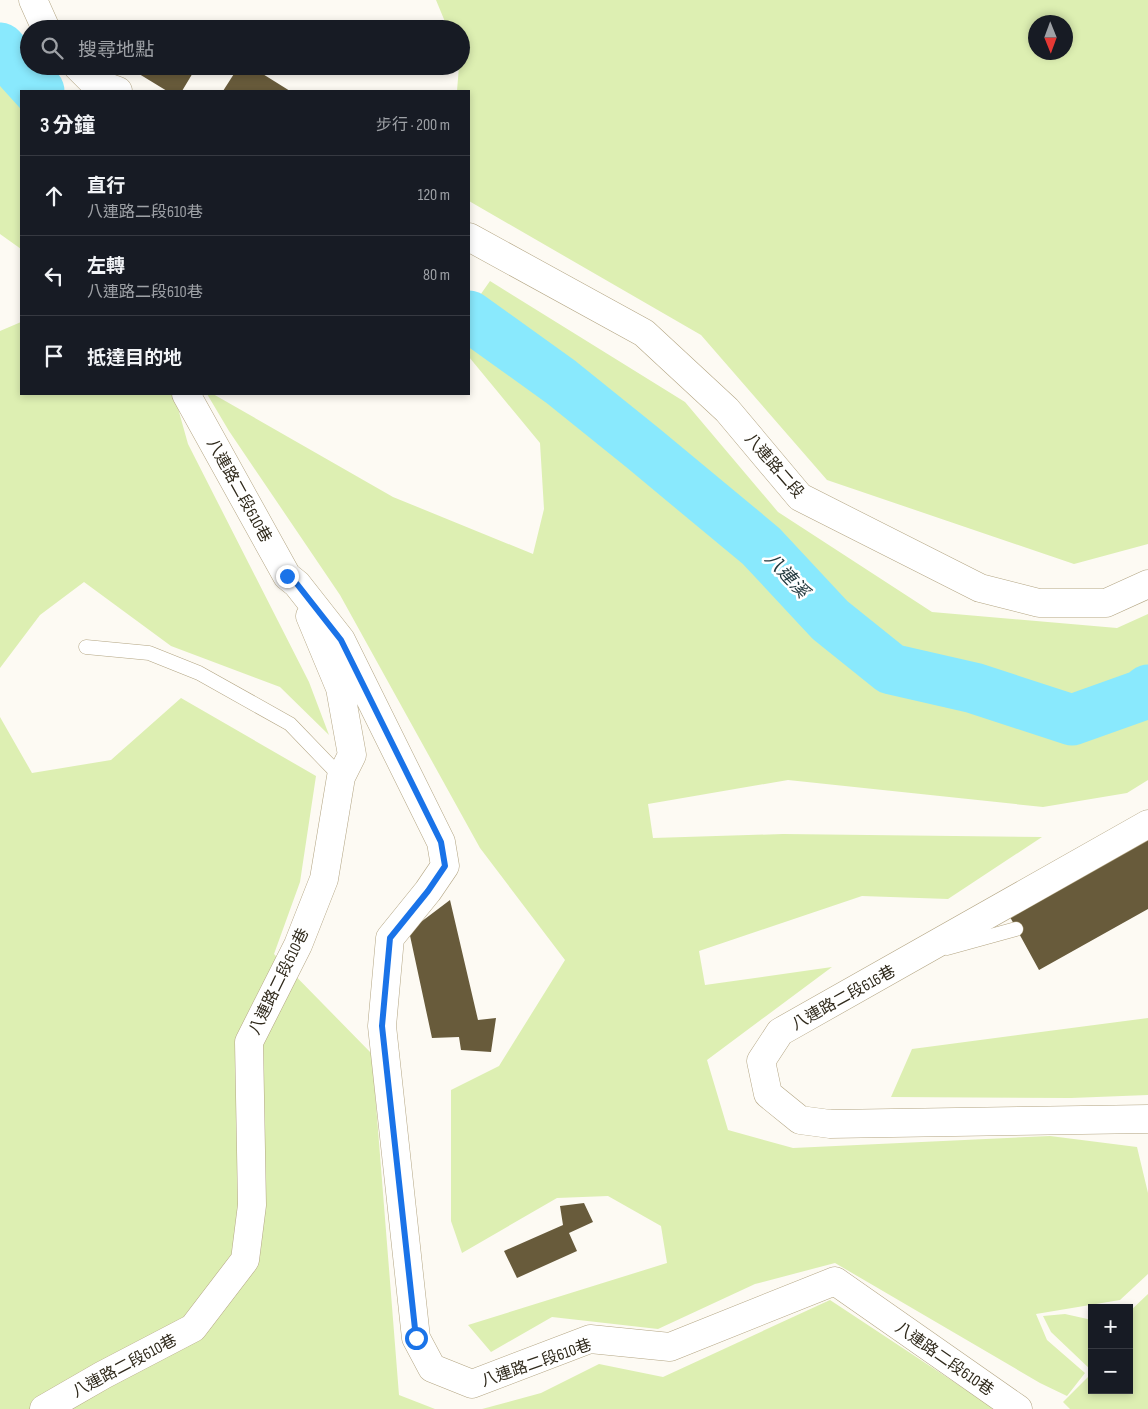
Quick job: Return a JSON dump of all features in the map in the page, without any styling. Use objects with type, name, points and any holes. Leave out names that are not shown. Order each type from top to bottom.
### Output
[{"type":"street","points":[[32,0],[42,20]]},
{"type":"street","points":[[86,75],[93,82],[115,90]]},
{"type":"street","name":"八連路二段","points":[[470,238],[644,333],[727,410],[800,498],[980,588],[1040,603],[1106,603],[1148,584]]},
{"type":"street","name":"八連路二段610巷","points":[[187,395],[287,576],[297,584],[341,640],[441,842],[445,866],[428,891],[390,938],[382,1026],[416,1338],[432,1368],[472,1384],[590,1340],[670,1347],[835,1281],[1018,1409]]},
{"type":"street","name":"八連路二段610巷","points":[[44,1409],[103,1375],[193,1328],[245,1260],[252,1205],[250,1042],[298,945],[324,879],[341,777],[352,755],[340,688],[297,584]]},
{"type":"street","name":"八連路二段616巷","points":[[1148,824],[780,1032],[761,1062],[768,1094],[800,1120],[830,1124],[1148,1119]]},
{"type":"lane","points":[[86,647],[149,653],[199,673],[290,724],[341,777]]},
{"type":"lane","points":[[910,959],[1016,929]]},
{"type":"green space","points":[[436,0],[1148,0],[1148,544],[1074,564],[827,480],[701,335],[470,202],[470,90],[457,90],[458,75],[470,75],[470,20],[444,20]]},
{"type":"green space","points":[[0,51],[21,90],[20,248],[0,234]]},
{"type":"green space","points":[[490,281],[685,402],[778,512],[932,612],[1117,628],[1148,614],[1148,780],[1127,793],[1043,807],[788,780],[648,804],[653,838],[783,834],[1042,837],[948,899],[862,896],[699,951],[705,985],[832,967],[707,1060],[728,1130],[793,1148],[1050,1136],[1137,1147],[1148,1193],[1148,1274],[1120,1300],[1036,1314],[1047,1340],[1085,1373],[1067,1396],[1040,1383],[835,1263],[755,1284],[658,1329],[552,1317],[491,1352],[468,1325],[667,1263],[661,1226],[608,1196],[557,1198],[462,1253],[451,1221],[451,1090],[499,1066],[565,960],[480,848],[340,595],[229,431],[208,395],[215,395],[393,497],[533,554],[544,509],[540,443],[470,358],[470,310]]},
{"type":"green space","points":[[20,322],[20,395],[174,395],[188,444],[309,682],[329,735],[280,687],[171,646],[84,582],[40,615],[0,668],[0,331]]},
{"type":"green space","points":[[181,698],[316,776],[300,882],[274,954],[372,1054],[399,1395],[435,1409],[0,1409],[0,717],[32,773],[111,760]]},
{"type":"green space","points":[[1148,1018],[1148,1095],[1071,1098],[891,1097],[912,1049]]},
{"type":"green space","points":[[1148,1294],[1148,1409],[1070,1409],[1063,1402],[1088,1377],[1088,1394],[1133,1394],[1133,1308]]},
{"type":"green space","points":[[830,1300],[995,1409],[482,1409],[541,1393],[599,1364],[663,1377]]},
{"type":"green space","points":[[1065,1314],[1088,1319],[1088,1367],[1051,1332],[1043,1316]]},
{"type":"building","points":[[141,75],[192,75],[183,90],[165,90]]},
{"type":"building","points":[[233,75],[264,75],[288,90],[224,90]]},
{"type":"building","points":[[1148,840],[1148,909],[1039,970],[1010,917]]},
{"type":"building","points":[[450,900],[478,1020],[496,1018],[491,1052],[461,1050],[459,1037],[432,1038],[409,931]]},
{"type":"building","points":[[584,1203],[593,1222],[569,1233],[577,1251],[517,1278],[504,1251],[563,1225],[560,1206]]},
{"type":"waterway","name":"八連溪","points":[[0,48],[20,70]]},
{"type":"waterway","name":"八連溪","points":[[24,75],[38,90]]},
{"type":"waterway","name":"八連溪","points":[[470,317],[561,382],[761,546],[830,620],[891,669],[974,688],[1072,720],[1142,695],[1148,690]]},
{"type":"route","points":[[287,576],[297,584],[341,640],[441,842],[445,866],[428,891],[390,938],[382,1026],[416,1338]]}]
